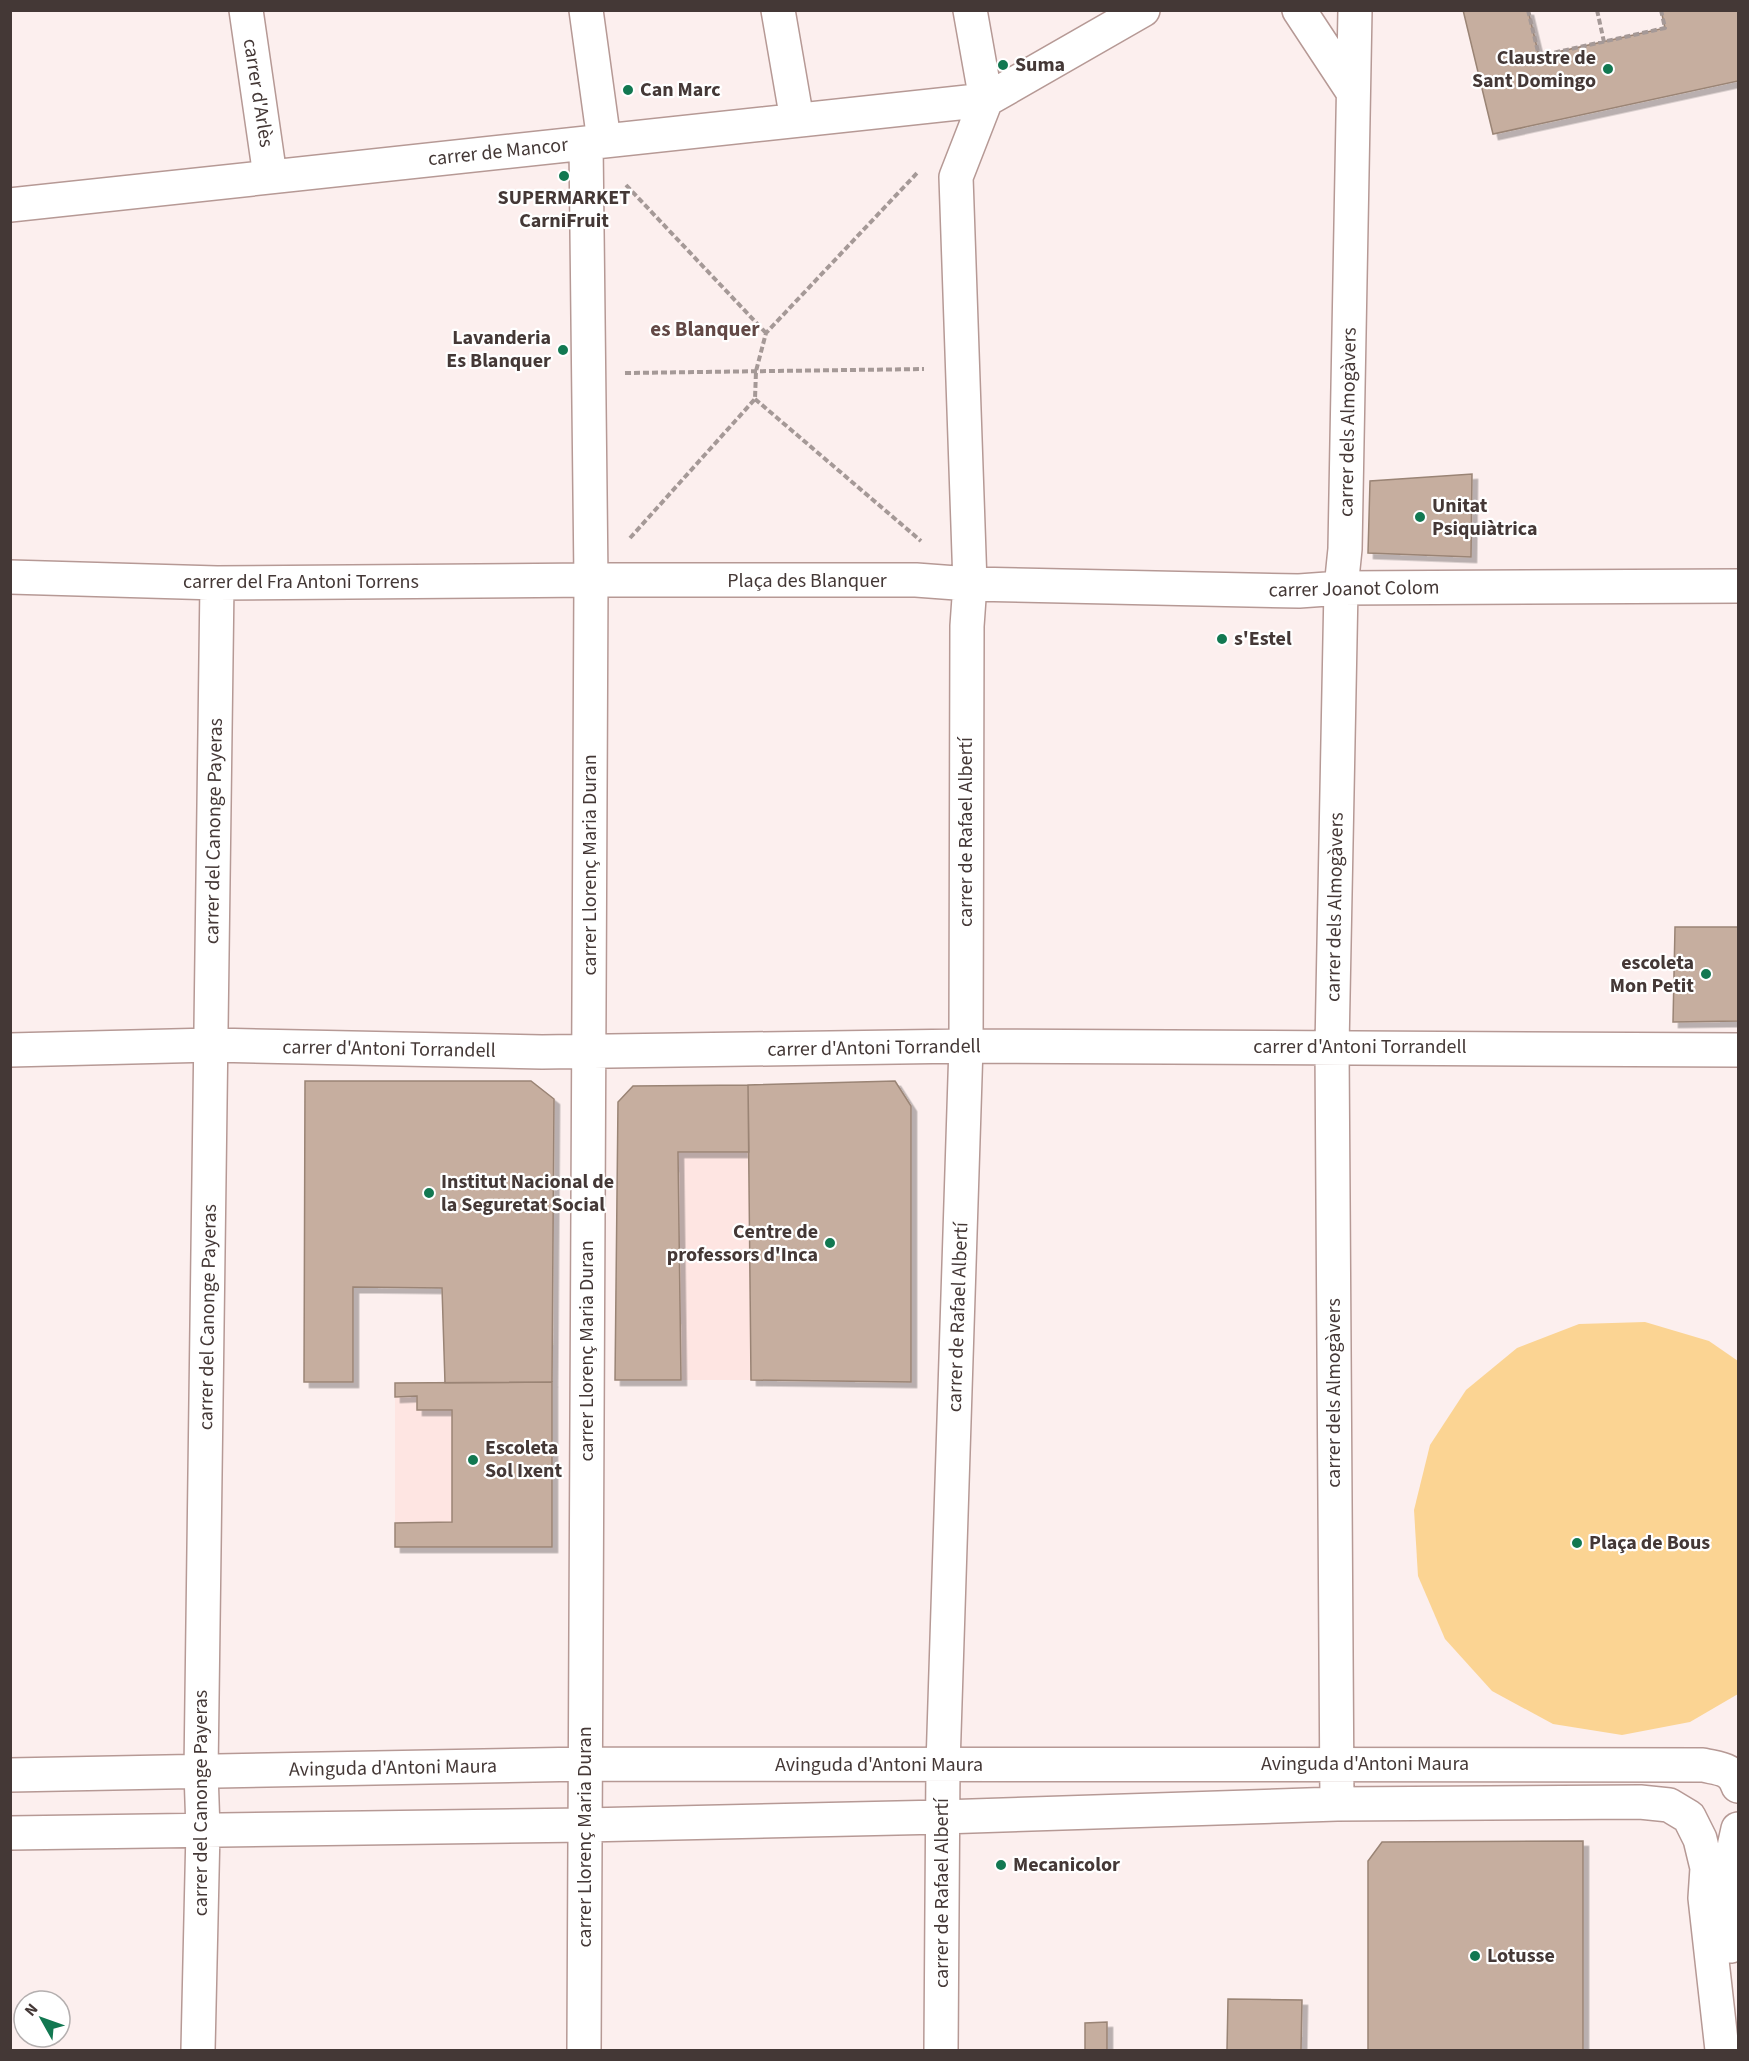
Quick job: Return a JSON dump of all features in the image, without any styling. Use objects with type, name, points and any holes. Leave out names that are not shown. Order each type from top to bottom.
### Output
[{"type":"street","name":"carrer d'Arlès","points":[[246,10],[270,176]]},
{"type":"street","points":[[586,10],[595,142],[589,374],[591,580]]},
{"type":"street","points":[[778,10],[797,120]]},
{"type":"street","points":[[970,10],[986,99],[957,177],[970,584]]},
{"type":"street","points":[[986,99],[1143,10]]},
{"type":"street","points":[[1299,10],[1353,92]]},
{"type":"street","name":"carrer dels Almogàvers","points":[[1337,1804],[1332,1047],[1341,588],[1346,549],[1355,10]]},
{"type":"street","name":"carrer de Mancor","points":[[10,205],[986,99]]},
{"type":"street","name":"carrer del Fra Antoni Torrens","points":[[10,577],[217,583],[591,580]]},
{"type":"street","name":"Plaça des Blanquer","points":[[591,580],[916,580],[970,584]]},
{"type":"street","name":"carrer Llorenç Maria Duran","points":[[584,2050],[591,580]]},
{"type":"street","name":"carrer del Canonge Payeras","points":[[198,2050],[203,1830],[201,1772],[217,583]]},
{"type":"street","name":"carrer Joanot Colom","points":[[970,584],[1299,591],[1341,588],[1738,586]]},
{"type":"street","name":"carrer de Rafael Albertí","points":[[941,2050],[943,1765],[966,1046],[967,626],[970,584]]},
{"type":"street","name":"carrer d'Antoni Torrandell","points":[[10,1050],[212,1046],[542,1053],[966,1046],[1738,1050]]},
{"type":"street","name":"Avinguda d'Antoni Maura","points":[[10,1775],[585,1764],[1703,1765],[1725,1770],[1735,1776],[1738,1786]]},
{"type":"street","name":"Avinguda d'Antoni Maura","points":[[10,1833],[585,1825],[942,1817],[1337,1804],[1640,1802],[1669,1805],[1689,1817],[1700,1839],[1707,1868],[1705,1898],[1722,2050]]},
{"type":"street","points":[[1738,1829],[1731,1860],[1728,1910],[1738,2019]]},
{"type":"path","points":[[1528,10],[1539,56],[1665,28],[1661,10]]},
{"type":"path","points":[[1597,10],[1604,42]]},
{"type":"path","points":[[595,142],[766,333]]},
{"type":"path","points":[[591,580],[755,399],[756,371],[766,333],[919,170]]},
{"type":"path","points":[[589,374],[963,368]]},
{"type":"path","points":[[755,399],[924,544]]},
{"type":"shaded area","points":[[748,1085],[751,1380],[615,1380],[618,1102],[633,1086]]},
{"type":"shaded area","name":"Plaça de Bous","points":[[1645,1322],[1709,1341],[1738,1361],[1738,1694],[1690,1722],[1622,1735],[1553,1724],[1492,1691],[1445,1639],[1418,1576],[1414,1510],[1430,1445],[1466,1390],[1517,1348],[1579,1324]]},
{"type":"shaded area","name":"Escoleta Sol Ixent","points":[[395,1383],[445,1383],[552,1547],[395,1547]]},
{"type":"building","name":"Claustre de Sant Domingo","points":[[1463,10],[1528,10],[1539,56],[1665,28],[1661,10],[1738,10],[1738,81],[1493,134]]},
{"type":"building","name":"Unitat Psiquiàtrica","points":[[1472,474],[1471,557],[1368,553],[1370,481]]},
{"type":"building","name":"escoleta Mon Petit","points":[[1675,927],[1738,927],[1738,1021],[1673,1022]]},
{"type":"building","name":"Institut Nacional de la Seguretat Social","points":[[305,1081],[531,1081],[554,1099],[552,1382],[445,1383],[442,1288],[353,1287],[353,1382],[304,1382]]},
{"type":"building","name":"Centre de professors d'Inca","points":[[895,1081],[911,1106],[911,1382],[751,1380],[748,1085]]},
{"type":"building","points":[[748,1085],[749,1152],[678,1152],[681,1380],[615,1380],[618,1102],[633,1086]]},
{"type":"building","name":"Escoleta Sol Ixent","points":[[552,1382],[552,1547],[395,1547],[395,1523],[452,1522],[452,1410],[417,1410],[417,1396],[395,1397],[395,1383]]},
{"type":"building","name":"Lotusse","points":[[1583,1841],[1583,2050],[1368,2050],[1368,1861],[1382,1842]]},
{"type":"building","points":[[1228,1999],[1302,2000],[1301,2050],[1227,2050]]},
{"type":"building","points":[[1107,2022],[1107,2050],[1085,2050],[1085,2023]]},
{"type":"place","name":"Suma","points":[[1003,65]]},
{"type":"place","name":"Claustre de Sant Domingo","points":[[1608,69]]},
{"type":"place","name":"Can Marc","points":[[628,90]]},
{"type":"place","name":"SUPERMARKET CarniFruit","points":[[564,176]]},
{"type":"place","name":"Lavanderia Es Blanquer","points":[[563,350]]},
{"type":"place","name":"Unitat Psiquiàtrica","points":[[1420,517]]},
{"type":"place","name":"s'Estel","points":[[1222,639]]},
{"type":"place","name":"escoleta Mon Petit","points":[[1706,974]]},
{"type":"place","name":"Institut Nacional de la Seguretat Social","points":[[429,1193]]},
{"type":"place","name":"Centre de professors d'Inca","points":[[830,1243]]},
{"type":"place","name":"Escoleta Sol Ixent","points":[[473,1460]]},
{"type":"place","name":"Plaça de Bous","points":[[1577,1543]]},
{"type":"place","name":"Mecanicolor","points":[[1001,1865]]},
{"type":"place","name":"Lotusse","points":[[1475,1956]]},
{"type":"district","name":"es Blanquer","points":[[705,329]]}]
